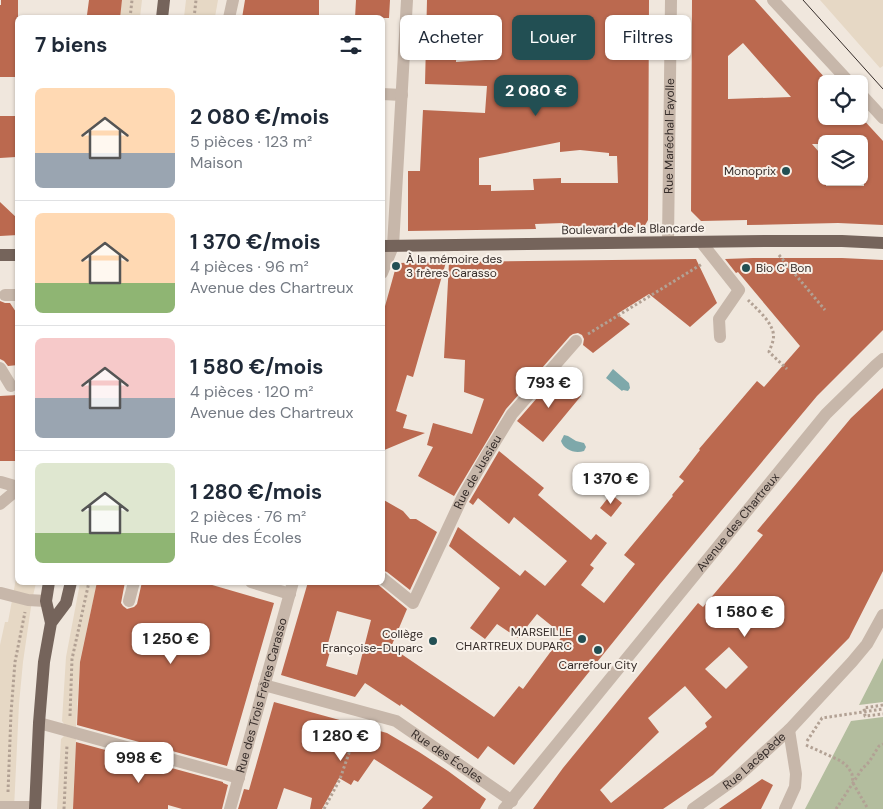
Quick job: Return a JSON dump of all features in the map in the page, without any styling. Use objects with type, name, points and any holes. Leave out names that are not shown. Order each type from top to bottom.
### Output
[{"type":"main road","points":[[163,15],[164,0]]},
{"type":"main road","name":"Boulevard de la Blancarde","points":[[388,246],[668,242],[842,241],[883,243]]},
{"type":"main road","points":[[0,255],[15,255]]},
{"type":"main road","points":[[35,808],[44,662],[51,623],[46,601],[49,585]]},
{"type":"main road","points":[[51,623],[66,603],[70,585]]},
{"type":"street","points":[[230,15],[233,0]]},
{"type":"street","points":[[385,259],[388,246],[402,94],[406,0]]},
{"type":"street","name":"Rue Maréchal Fayolle","points":[[668,242],[671,0]]},
{"type":"street","points":[[773,0],[843,75]]},
{"type":"street","points":[[385,94],[402,94]]},
{"type":"street","points":[[868,102],[883,118]]},
{"type":"street","points":[[701,242],[740,290],[719,319],[720,337]]},
{"type":"street","name":"Rue de Jussieu","points":[[385,580],[413,603],[462,498],[494,443],[512,414],[576,340]]},
{"type":"street","name":"Avenue des Chartreux","points":[[508,805],[826,414],[883,359]]},
{"type":"street","points":[[0,368],[9,386]]},
{"type":"street","points":[[1,482],[15,487]]},
{"type":"street","points":[[0,504],[15,491]]},
{"type":"street","points":[[129,601],[133,585]]},
{"type":"street","points":[[271,585],[291,588]]},
{"type":"street","name":"Rue des Trois Frères Carasso","points":[[230,809],[291,588]]},
{"type":"street","points":[[1,593],[28,600],[46,601]]},
{"type":"street","name":"Rue Lacépède","points":[[693,809],[735,779],[789,730],[867,644],[883,615]]},
{"type":"street","name":"Rue des Écoles","points":[[264,685],[396,721],[508,805]]},
{"type":"street","points":[[39,723],[239,778]]},
{"type":"street","points":[[785,809],[795,787],[796,774],[789,730]]},
{"type":"street","points":[[4,807],[35,808]]},
{"type":"path","points":[[130,15],[132,0]]},
{"type":"path","points":[[194,15],[196,0]]},
{"type":"path","points":[[576,340],[603,326],[713,258]]},
{"type":"path","points":[[791,268],[825,310]]},
{"type":"path","points":[[740,290],[766,319],[773,333],[773,342],[769,352],[787,369]]},
{"type":"path","points":[[70,719],[72,659],[88,585]]},
{"type":"path","points":[[4,807],[15,662],[28,600]]},
{"type":"path","points":[[864,712],[864,708],[883,705]]},
{"type":"path","points":[[868,809],[853,783],[852,774],[848,766],[804,745],[822,718],[883,710]]},
{"type":"path","points":[[324,809],[340,779],[363,712]]},
{"type":"path","points":[[864,712],[865,716],[883,714]]},
{"type":"path","points":[[64,809],[68,743]]},
{"type":"path","points":[[836,809],[862,769],[879,746],[883,744]]},
{"type":"green space","points":[[883,658],[883,702],[859,705]]},
{"type":"green space","points":[[883,717],[883,809],[805,809],[851,721]]},
{"type":"shaded area","points":[[122,0],[142,0],[140,15],[120,15]]},
{"type":"shaded area","points":[[186,0],[218,0],[215,15],[184,15]]},
{"type":"shaded area","points":[[820,0],[883,0],[883,66],[880,68]]},
{"type":"shaded area","points":[[15,584],[36,585],[23,662],[14,809],[0,809],[0,645],[5,622],[8,622]]},
{"type":"shaded area","points":[[80,585],[97,585],[80,661],[76,727],[65,725],[62,721],[66,657]]},
{"type":"shaded area","points":[[64,736],[76,739],[73,809],[57,809],[61,739]]},
{"type":"water","points":[[613,369],[629,383],[630,388],[628,391],[622,391],[606,378]]},
{"type":"water","points":[[564,435],[584,443],[586,447],[584,451],[577,452],[567,449],[561,441]]},
{"type":"building","points":[[1,0],[18,0],[18,15],[15,15],[15,77],[0,77]]},
{"type":"building","points":[[89,0],[122,0],[120,15],[87,15]]},
{"type":"building","points":[[245,0],[319,0],[319,15],[242,15]]},
{"type":"building","points":[[356,0],[390,0],[389,18],[385,18],[385,15],[355,15]]},
{"type":"building","points":[[427,0],[649,0],[649,15],[605,15],[605,60],[649,60],[648,220],[644,227],[563,228],[563,223],[535,224],[536,229],[408,231],[408,171],[420,171],[423,110],[485,113],[487,86],[425,84],[426,60],[456,60],[456,62],[502,60],[502,15],[427,15]],"holes":[[[560,142],[560,152],[580,150],[609,153],[609,156],[617,156],[618,183],[561,183],[561,178],[533,179],[534,190],[491,191],[491,185],[479,185],[479,158]]]},
{"type":"building","points":[[692,0],[755,0],[822,75],[818,75],[818,125],[868,125],[883,141],[883,225],[838,223],[747,225],[747,220],[701,221],[691,211]],"holes":[[[743,43],[791,97],[728,99],[728,56]]]},
{"type":"building","points":[[0,116],[15,116],[15,157],[0,158]]},
{"type":"building","points":[[0,202],[15,216],[15,235],[0,236]]},
{"type":"building","points":[[842,258],[883,260],[883,330],[817,396],[660,584],[514,765],[488,746],[478,759],[401,704],[400,706],[365,683],[355,697],[281,675],[307,585],[379,585],[407,609],[391,647],[494,717],[519,686],[523,689],[563,635],[537,614],[518,638],[497,624],[485,639],[470,628],[500,588],[449,546],[458,527],[520,576],[525,570],[545,586],[567,561],[514,517],[509,524],[478,498],[473,505],[469,502],[499,451],[544,488],[538,495],[591,540],[596,534],[607,543],[590,565],[594,568],[581,585],[604,603],[635,564],[624,555],[684,481],[679,477],[699,449],[757,381],[764,387],[800,346],[738,272],[736,273],[725,259]],"holes":[[[337,611],[371,620],[357,675],[326,666],[331,648],[327,647]]]},
{"type":"building","points":[[696,259],[717,303],[690,327],[649,294],[617,314],[630,324],[593,353],[583,345],[584,339],[582,335],[578,333],[573,334],[506,409],[454,496],[418,476],[433,447],[427,445],[433,423],[472,434],[484,399],[464,392],[465,360],[444,358],[449,262]]},
{"type":"building","points":[[446,262],[413,377],[407,375],[396,411],[407,415],[403,428],[425,433],[385,450],[385,306],[397,263]]},
{"type":"building","points":[[0,301],[10,303],[15,310],[15,365],[8,366],[0,359]]},
{"type":"building","points":[[557,375],[581,396],[543,442],[517,421]]},
{"type":"building","points":[[883,388],[883,571],[849,638],[713,775],[663,809],[533,809],[563,768],[698,603],[703,607],[763,535],[757,531],[851,418]],"holes":[[[729,647],[748,667],[726,689],[705,669]],[[685,686],[712,717],[705,723],[707,727],[611,803],[600,790],[659,732],[648,718]]]},
{"type":"building","points":[[15,395],[15,461],[0,461],[0,396]]},
{"type":"building","points":[[611,494],[622,503],[611,517],[600,508]]},
{"type":"building","points":[[385,501],[403,511],[410,519],[416,519],[437,532],[410,590],[385,571]]},
{"type":"building","points":[[96,585],[124,585],[121,603],[127,609],[137,604],[141,585],[212,585],[274,603],[227,766],[77,725],[80,662]]},
{"type":"building","points":[[274,702],[387,733],[448,771],[486,799],[480,809],[422,809],[433,797],[374,759],[358,782],[354,780],[351,785],[339,778],[322,809],[310,809],[312,798],[284,788],[277,809],[238,809],[244,789],[249,790]]},
{"type":"building","points":[[76,742],[223,782],[228,785],[222,809],[182,809],[168,805],[168,809],[73,809]]},
{"type":"building","points":[[762,779],[773,785],[761,809],[719,809]]},
{"type":"tram line","points":[[803,0],[883,89]]},
{"type":"place","name":"Monoprix","points":[[786,171]]},
{"type":"place","name":"À la mémoire des 3 frères Carasso","points":[[396,266]]},
{"type":"place","name":"Bio C' Bon","points":[[746,268]]},
{"type":"place","name":"MARSEILLE CHARTREUX DUPARC","points":[[582,639]]},
{"type":"place","name":"Collège Françoise-Duparc","points":[[433,641]]},
{"type":"place","name":"Carrefour City","points":[[598,650]]}]
